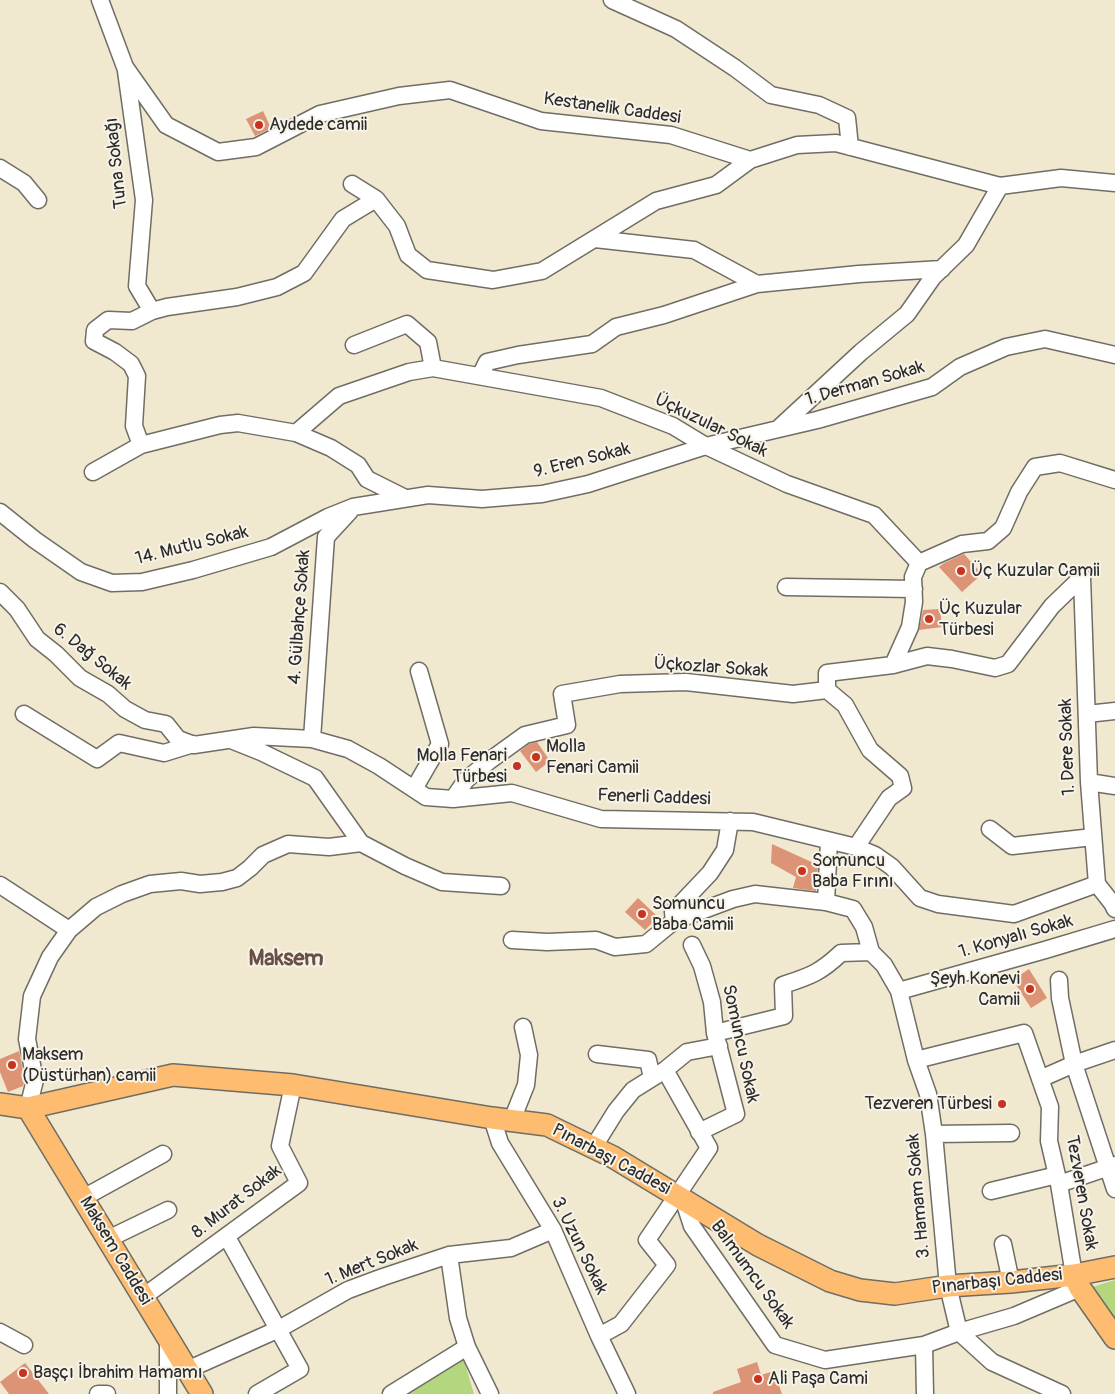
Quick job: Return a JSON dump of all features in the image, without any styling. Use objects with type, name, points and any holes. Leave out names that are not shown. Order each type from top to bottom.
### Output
[{"type":"main road","name":"Pınarbaşı Caddesi","points":[[28,1108],[173,1075],[293,1085],[547,1125],[613,1157],[758,1245],[830,1281],[860,1290],[896,1294],[948,1286],[1011,1282],[1077,1281],[1115,1267]]},
{"type":"main road","points":[[0,1104],[28,1108]]},
{"type":"main road","name":"Maksem Caddesi","points":[[28,1108],[202,1394]]},
{"type":"main road","points":[[1077,1281],[1115,1338]]},
{"type":"street","name":"Kestanelik Caddesi","points":[[100,0],[125,68],[166,125],[218,152],[256,147],[320,114],[398,96],[450,90],[541,121],[671,135],[750,160]]},
{"type":"street","points":[[612,0],[676,29],[735,68],[771,95],[819,105],[847,118],[850,148]]},
{"type":"street","name":"Tuna Sokağı","points":[[125,68],[144,200],[137,286],[152,311]]},
{"type":"street","points":[[352,184],[376,200],[397,226],[408,255],[427,270],[493,280],[542,271],[656,201],[716,185],[750,160],[797,145],[836,143],[1000,186],[1061,178],[1115,183]]},
{"type":"street","points":[[0,168],[24,183],[38,200]]},
{"type":"street","points":[[778,429],[861,352],[907,314],[933,277],[966,245],[1000,186]]},
{"type":"street","points":[[141,445],[134,426],[137,376],[131,364],[115,352],[94,341],[95,330],[108,320],[132,321],[152,311],[167,307],[237,297],[277,287],[304,273],[343,219],[376,200]]},
{"type":"street","points":[[595,239],[694,250],[757,284]]},
{"type":"street","points":[[480,376],[487,362],[518,355],[592,344],[616,327],[664,315],[757,284],[859,274],[942,269]]},
{"type":"street","points":[[354,345],[408,324],[428,342],[433,368]]},
{"type":"street","name":"1. Derman Sokak","points":[[706,446],[817,420],[932,387],[960,367],[1006,347],[1045,339],[1115,355]]},
{"type":"street","name":"Üçkuzular Sokak","points":[[296,433],[339,396],[409,372],[433,368],[601,398],[673,426],[706,446],[787,484],[874,515],[919,563]]},
{"type":"street","points":[[93,472],[141,445],[220,425],[238,423],[296,433],[331,448],[358,465],[367,479],[405,498]]},
{"type":"street","name":"9. Eren Sokak","points":[[405,498],[428,496],[482,499],[542,494],[588,484],[706,446]]},
{"type":"street","points":[[856,847],[889,798],[903,788],[900,776],[870,750],[845,705],[827,690],[826,673],[893,665],[910,627],[914,596],[913,577],[919,563],[962,544],[988,540],[1003,528],[1020,492],[1035,467],[1060,463],[1115,480]]},
{"type":"street","name":"14. Mutlu Sokak","points":[[0,512],[35,540],[81,572],[112,583],[142,582],[193,570],[271,547],[353,507],[405,498]]},
{"type":"street","name":"4. Gülbahçe Sokak","points":[[312,739],[326,538],[353,507]]},
{"type":"street","name":"1. Dere Sokak","points":[[893,665],[927,656],[995,668],[1008,664],[1052,606],[1082,577],[1089,782],[1097,884]]},
{"type":"street","points":[[786,587],[914,596]]},
{"type":"street","name":"6. Dağ Sokak","points":[[0,592],[17,609],[37,639],[56,654],[80,678],[108,694],[125,710],[145,720],[166,724],[178,739],[193,744]]},
{"type":"street","points":[[414,789],[440,744],[419,671]]},
{"type":"street","name":"Üçkozlar Sokak","points":[[452,799],[466,780],[525,735],[567,724],[562,694],[620,684],[686,682],[793,694],[827,690]]},
{"type":"street","points":[[1087,714],[1115,711]]},
{"type":"street","points":[[24,714],[97,760],[119,743],[164,752],[193,744],[230,740],[261,752],[315,778],[361,843],[404,866],[442,882],[502,886]]},
{"type":"street","name":"Fenerli Caddesi","points":[[230,740],[254,736],[312,739],[348,748],[380,766],[426,797],[452,799],[512,793],[601,819],[753,822],[856,847],[875,855],[892,867],[920,898],[938,904],[1014,914],[1097,884]]},
{"type":"street","points":[[1089,782],[1115,786]]},
{"type":"street","points":[[674,921],[673,912],[710,873],[725,850],[730,821]]},
{"type":"street","points":[[990,829],[1012,846],[1093,837]]},
{"type":"street","points":[[512,940],[547,942],[596,940],[615,947],[646,944],[674,921],[733,898],[755,894],[826,902],[829,841]]},
{"type":"street","points":[[28,1108],[35,1080],[27,1039],[32,996],[50,957],[69,930],[96,907],[122,894],[150,884],[181,881],[200,884],[222,882],[237,878],[263,855],[288,844],[330,847],[361,843]]},
{"type":"street","points":[[1097,884],[1115,909]]},
{"type":"street","points":[[0,885],[69,930]]},
{"type":"street","name":"3. Hamam Sokak","points":[[826,902],[853,909],[864,926],[871,952],[884,965],[899,990],[916,1060],[928,1094],[934,1134],[948,1286],[959,1332]]},
{"type":"street","name":"1. Konyalı Sokak","points":[[899,990],[1115,929]]},
{"type":"street","name":"Somuncu Sokak","points":[[692,945],[702,966],[712,1002],[717,1040],[736,1114],[699,1132]]},
{"type":"street","points":[[594,1148],[616,1111],[633,1090],[687,1052],[784,1016],[783,985],[812,976],[829,965],[841,953],[871,952]]},
{"type":"street","points":[[1059,980],[1060,998],[1074,1064],[1111,1166],[1115,1189]]},
{"type":"street","points":[[502,1119],[526,1085],[529,1055],[523,1027]]},
{"type":"street","name":"Tezveren Sokak","points":[[916,1060],[1024,1033],[1050,1107],[1049,1141],[1077,1281]]},
{"type":"street","points":[[1040,1079],[1074,1064],[1115,1050]]},
{"type":"street","points":[[597,1054],[648,1060],[699,1132],[708,1148],[680,1198],[647,1240],[667,1265],[621,1324],[599,1336]]},
{"type":"street","name":"8. Murat Sokak","points":[[143,1297],[299,1183],[280,1146],[293,1085]]},
{"type":"street","name":"3. Uzun Sokak","points":[[502,1119],[500,1143],[553,1230],[599,1336],[627,1394]]},
{"type":"street","points":[[934,1134],[1011,1133]]},
{"type":"street","points":[[83,1198],[163,1154]]},
{"type":"street","points":[[991,1192],[1111,1166]]},
{"type":"street","name":"Balmumcu Sokak","points":[[680,1198],[692,1226],[775,1345],[825,1360],[924,1345],[959,1332],[1014,1316],[1077,1281]]},
{"type":"street","points":[[108,1239],[168,1210]]},
{"type":"street","name":"1. Mert Sokak","points":[[187,1370],[279,1329],[348,1290],[449,1255],[511,1248],[553,1230]]},
{"type":"street","points":[[227,1237],[300,1369],[257,1394]]},
{"type":"street","points":[[1003,1244],[1011,1282]]},
{"type":"street","points":[[449,1255],[458,1318],[467,1347],[489,1394]]},
{"type":"street","points":[[0,1332],[24,1346]]},
{"type":"street","points":[[959,1332],[992,1362],[1062,1394]]},
{"type":"street","points":[[168,1338],[168,1394]]},
{"type":"street","points":[[924,1345],[925,1394]]},
{"type":"street","points":[[391,1394],[467,1347]]},
{"type":"street","points":[[98,1394],[107,1394]]},
{"type":"green space","points":[[1115,1280],[1115,1320],[1092,1287]]},
{"type":"green space","points":[[463,1357],[474,1394],[400,1394]]},
{"type":"building","name":"Aydede camii","points":[[263,111],[271,128],[255,136],[246,119]]},
{"type":"building","name":"Üç Kuzular Camii","points":[[964,554],[982,574],[962,592],[939,567]]},
{"type":"building","name":"Üç Kuzular Türbesi","points":[[940,609],[942,627],[919,630],[923,610]]},
{"type":"building","name":"Molla Fenari Camii","points":[[537,742],[550,761],[536,772],[520,751],[529,744]]},
{"type":"building","name":"Somuncu Baba Fırını","points":[[772,844],[818,865],[816,891],[793,888],[796,877],[771,863]]},
{"type":"building","name":"Somuncu Baba Camii","points":[[638,898],[658,917],[645,930],[625,912]]},
{"type":"building","name":"Şeyh Konevi Camii","points":[[1029,969],[1047,998],[1031,1008],[1013,980]]},
{"type":"building","name":"Maksem (Düstürhan) camii","points":[[19,1051],[25,1080],[23,1086],[8,1092],[0,1072],[0,1059]]},
{"type":"building","name":"Ali Paşa Cami","points":[[757,1362],[761,1375],[774,1371],[782,1394],[713,1394],[713,1392],[741,1382],[737,1369]]},
{"type":"building","name":"Başçı İbrahim Hamamı","points":[[25,1363],[49,1394],[9,1394],[0,1382]]},
{"type":"place","name":"Aydede camii","points":[[259,125]]},
{"type":"place","name":"Üç Kuzular Camii","points":[[961,571]]},
{"type":"place","name":"Üç Kuzular Türbesi","points":[[929,619]]},
{"type":"place","name":"Molla Fenari Camii","points":[[536,757]]},
{"type":"place","name":"Molla Fenari Türbesi","points":[[517,766]]},
{"type":"place","name":"Somuncu Baba Fırını","points":[[802,871]]},
{"type":"place","name":"Somuncu Baba Camii","points":[[642,914]]},
{"type":"place","name":"Şeyh Konevi Camii","points":[[1030,989]]},
{"type":"place","name":"Maksem (Düstürhan) camii","points":[[12,1065]]},
{"type":"place","name":"Tezveren Türbesi","points":[[1002,1104]]},
{"type":"place","name":"Başçı İbrahim Hamamı","points":[[23,1373]]},
{"type":"place","name":"Ali Paşa Cami","points":[[758,1379]]},
{"type":"district","name":"Maksem","points":[[286,959]]}]
